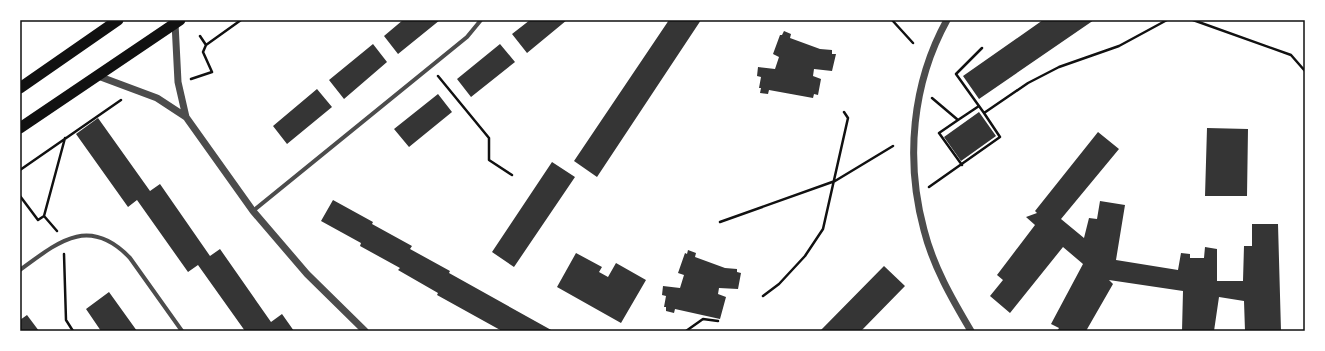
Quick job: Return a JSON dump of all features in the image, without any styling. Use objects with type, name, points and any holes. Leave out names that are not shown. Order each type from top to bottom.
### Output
[{"type":"highway","points":[[20,88],[118,20]]},
{"type":"highway","points":[[20,128],[177,22]]},
{"type":"street","points":[[253,211],[467,36],[481,20]]},
{"type":"street","points":[[947,20],[931,54],[921,88],[913,145],[917,194],[924,230],[933,257],[957,307],[971,331]]},
{"type":"street","points":[[177,22],[178,82],[186,117]]},
{"type":"street","points":[[98,76],[157,98],[186,117],[253,211],[307,274],[365,331]]},
{"type":"street","points":[[20,270],[64,240],[74,237],[95,236],[112,242],[122,249],[130,258],[182,331]]},
{"type":"path","points":[[187,80],[212,72],[203,52],[206,45],[241,20]]},
{"type":"path","points":[[892,20],[913,43]]},
{"type":"path","points":[[984,113],[1028,83],[1060,67],[1119,46],[1167,20]]},
{"type":"path","points":[[1193,20],[1291,55],[1305,71]]},
{"type":"path","points":[[200,36],[206,45]]},
{"type":"path","points":[[917,194],[962,165],[1000,137],[956,74],[982,48]]},
{"type":"path","points":[[439,77],[489,138],[489,160],[507,174],[512,175]]},
{"type":"path","points":[[921,88],[958,120]]},
{"type":"path","points":[[20,170],[118,100],[126,99]]},
{"type":"path","points":[[962,165],[939,133],[979,106]]},
{"type":"path","points":[[763,296],[779,284],[800,262],[823,229],[848,118],[844,112]]},
{"type":"path","points":[[20,196],[38,220],[44,216],[65,138]]},
{"type":"path","points":[[720,222],[835,181],[893,146]]},
{"type":"path","points":[[44,216],[64,240],[66,320],[73,331]]},
{"type":"path","points":[[686,331],[703,319],[718,321]]},
{"type":"building","points":[[403,20],[440,20],[398,54],[384,36]]},
{"type":"building","points":[[530,20],[567,20],[527,53],[512,34]]},
{"type":"building","points":[[669,20],[701,20],[597,177],[574,161]]},
{"type":"building","points":[[1043,20],[1094,20],[979,99],[963,76]]},
{"type":"building","points":[[784,31],[791,34],[790,38],[820,49],[832,50],[832,54],[836,54],[832,71],[814,69],[813,76],[821,79],[818,95],[814,94],[813,98],[769,90],[768,94],[760,93],[761,88],[759,88],[761,77],[757,76],[758,67],[775,69],[779,57],[773,54],[780,35],[782,35]]},
{"type":"building","points":[[373,44],[387,62],[344,99],[329,80]]},
{"type":"building","points":[[500,44],[515,62],[471,97],[457,79]]},
{"type":"building","points":[[317,89],[332,107],[287,144],[273,126]]},
{"type":"building","points":[[438,94],[452,112],[409,147],[394,129]]},
{"type":"building","points":[[979,112],[996,136],[961,161],[944,137]]},
{"type":"building","points":[[98,118],[150,191],[160,184],[210,256],[220,249],[271,322],[282,314],[294,331],[245,331],[198,265],[188,272],[137,200],[128,207],[76,134]]},
{"type":"building","points":[[1207,128],[1248,129],[1247,196],[1205,196]]},
{"type":"building","points":[[1098,132],[1119,149],[1061,219],[1084,238],[1089,218],[1097,219],[1100,201],[1125,205],[1116,260],[1178,270],[1181,253],[1190,254],[1190,258],[1204,258],[1205,247],[1217,249],[1217,281],[1243,281],[1244,246],[1252,246],[1252,224],[1278,224],[1281,331],[1245,331],[1244,301],[1219,297],[1214,331],[1182,331],[1183,291],[1109,280],[1113,284],[1086,331],[1057,331],[1059,328],[1051,324],[1083,264],[1063,247],[1010,313],[990,296],[1003,280],[997,275],[1035,225],[1026,217],[1037,213],[1035,211]]},
{"type":"building","points":[[552,162],[575,177],[514,267],[492,252]]},
{"type":"building","points":[[333,200],[412,246],[410,249],[450,271],[449,273],[553,331],[502,331],[437,295],[438,293],[398,270],[400,268],[360,246],[361,243],[321,221]]},
{"type":"building","points":[[688,250],[696,253],[695,257],[725,268],[737,269],[737,272],[741,273],[738,289],[719,288],[718,294],[726,297],[720,319],[675,309],[674,313],[666,311],[666,307],[664,307],[666,296],[662,295],[663,286],[680,288],[684,275],[678,273],[685,253],[687,254]]},
{"type":"building","points":[[576,253],[602,267],[599,272],[608,277],[616,263],[646,280],[621,323],[557,287]]},
{"type":"building","points":[[884,266],[905,286],[861,331],[820,331]]},
{"type":"building","points":[[109,292],[137,331],[101,331],[86,309]]},
{"type":"building","points":[[27,315],[39,331],[20,331],[20,320]]}]
